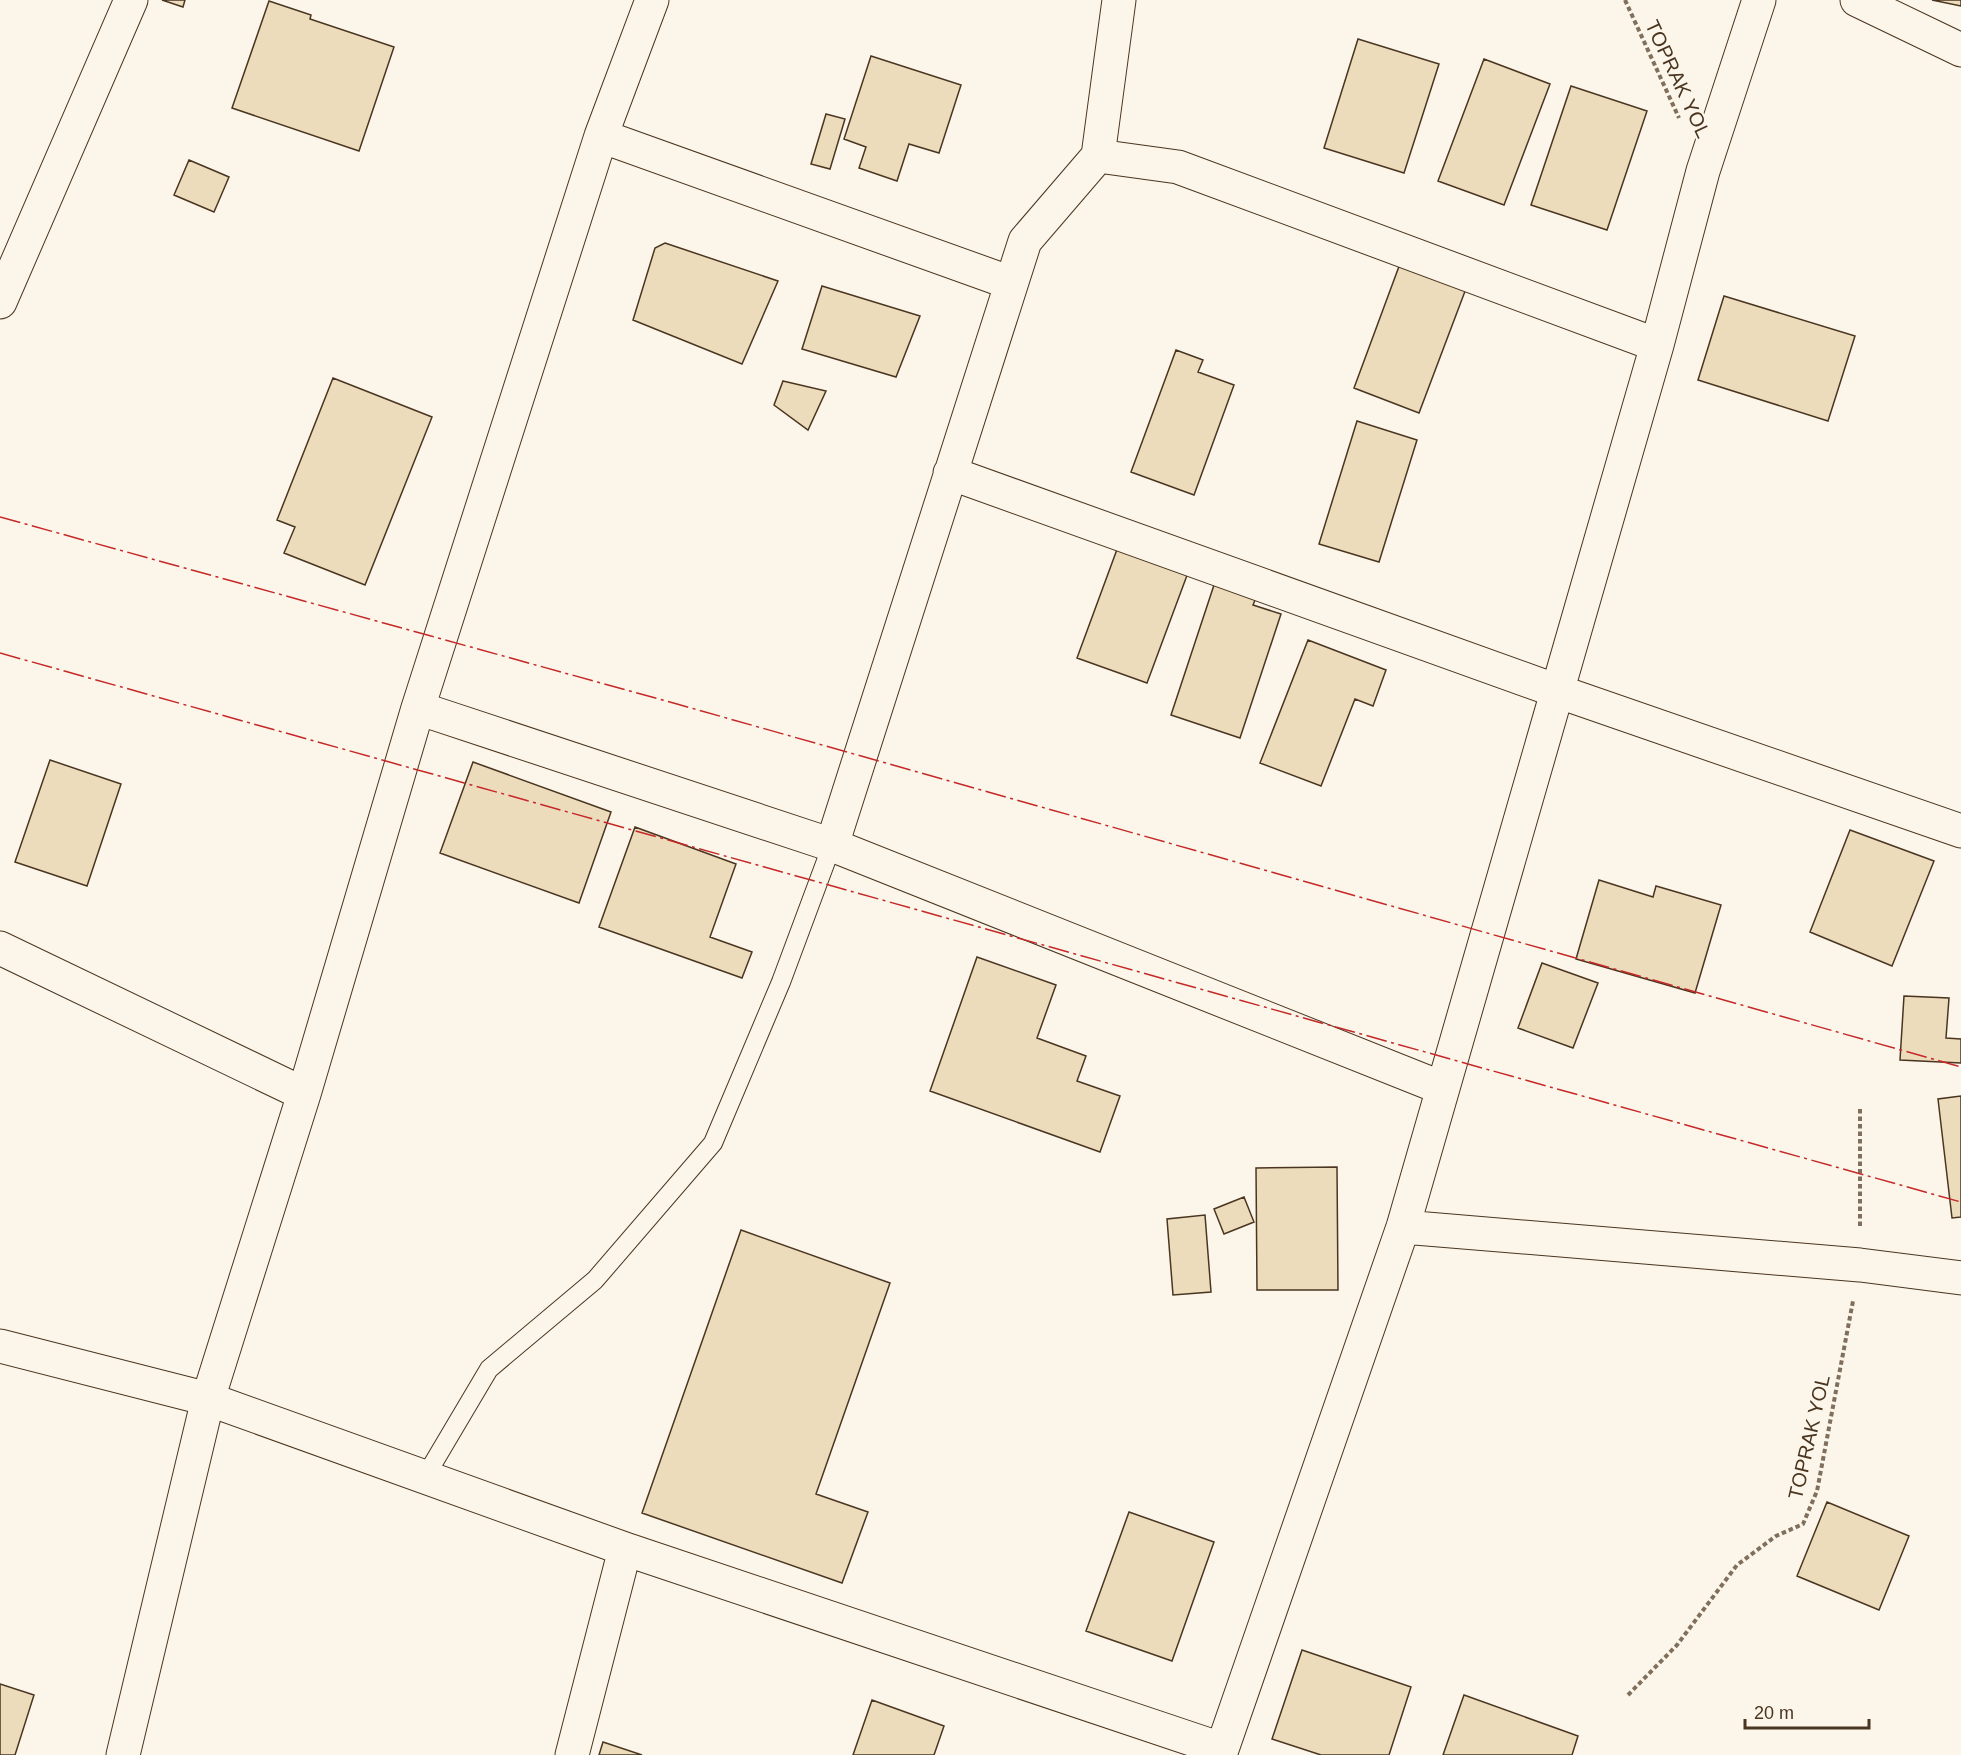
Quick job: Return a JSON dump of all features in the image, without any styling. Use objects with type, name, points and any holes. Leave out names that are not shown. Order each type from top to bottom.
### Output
[{"type":"street","points":[[0,302],[131,0]]},
{"type":"street","points":[[123,1755],[208,1399],[304,1094],[418,708],[601,136],[652,0]]},
{"type":"street","points":[[832,845],[1025,241],[1098,156],[1119,0]]},
{"type":"street","points":[[0,1346],[208,1399],[625,1549],[1220,1752],[1403,1227],[1657,345],[1703,171],[1758,0]]},
{"type":"street","points":[[1857,0],[1961,50]]},
{"type":"street","points":[[601,136],[1011,283]]},
{"type":"street","points":[[1098,156],[1178,166],[1657,345]]},
{"type":"street","points":[[950,473],[1557,691],[1961,831]]},
{"type":"street","points":[[418,708],[832,845],[1442,1088]]},
{"type":"street","points":[[0,948],[304,1094]]},
{"type":"street","points":[[1403,1227],[1860,1265],[1961,1278]]},
{"type":"street","points":[[572,1755],[625,1549]]},
{"type":"lane","points":[[425,1477],[489,1369],[595,1280],[713,1143],[781,982],[832,845]]},
{"type":"path","name":"TOPRAK YOL","points":[[1625,0],[1703,171]]},
{"type":"path","name":"TOPRAK YOL","points":[[1628,1695],[1677,1645],[1737,1564],[1776,1536],[1803,1524],[1817,1491],[1860,1265],[1860,1109]]},
{"type":"building","points":[[162,0],[185,0],[183,7]]},
{"type":"building","points":[[1932,0],[1961,0],[1961,6]]},
{"type":"building","points":[[269,1],[311,15],[310,19],[394,47],[359,151],[232,108]]},
{"type":"building","points":[[1358,39],[1439,64],[1404,173],[1324,148]]},
{"type":"building","points":[[871,56],[961,85],[939,153],[909,144],[897,181],[859,168],[866,147],[844,139]]},
{"type":"building","points":[[1484,59],[1550,84],[1504,205],[1438,181]]},
{"type":"building","points":[[1571,86],[1647,111],[1607,230],[1531,205]]},
{"type":"building","points":[[826,114],[845,119],[830,169],[811,164]]},
{"type":"building","points":[[189,160],[229,177],[214,212],[174,195]]},
{"type":"building","points":[[665,243],[778,281],[742,364],[633,320],[655,248]]},
{"type":"building","points":[[1401,261],[1467,286],[1419,413],[1354,388]]},
{"type":"building","points":[[822,286],[920,316],[896,377],[802,349]]},
{"type":"building","points":[[1724,296],[1855,336],[1828,421],[1698,380]]},
{"type":"building","points":[[1176,350],[1203,360],[1198,372],[1234,385],[1194,495],[1131,472]]},
{"type":"building","points":[[333,378],[432,417],[365,585],[284,553],[295,527],[277,520]]},
{"type":"building","points":[[783,381],[826,391],[808,430],[774,405]]},
{"type":"building","points":[[1357,421],[1417,440],[1379,562],[1319,544]]},
{"type":"building","points":[[1119,544],[1189,570],[1147,683],[1077,658]]},
{"type":"building","points":[[1216,579],[1258,593],[1253,605],[1281,614],[1240,738],[1171,715]]},
{"type":"building","points":[[1308,640],[1386,670],[1373,706],[1355,699],[1321,786],[1260,763]]},
{"type":"building","points":[[50,760],[121,784],[87,886],[15,862]]},
{"type":"building","points":[[473,762],[611,812],[579,903],[440,853]]},
{"type":"building","points":[[635,827],[736,864],[710,937],[752,952],[742,978],[599,927]]},
{"type":"building","points":[[1850,830],[1934,861],[1892,966],[1810,932]]},
{"type":"building","points":[[1599,880],[1653,897],[1656,886],[1721,905],[1695,993],[1576,959]]},
{"type":"building","points":[[977,957],[1056,985],[1037,1038],[1086,1056],[1077,1081],[1120,1096],[1100,1152],[930,1091]]},
{"type":"building","points":[[1542,963],[1598,983],[1573,1048],[1518,1028]]},
{"type":"building","points":[[1904,996],[1949,998],[1946,1038],[1961,1039],[1961,1063],[1900,1060]]},
{"type":"building","points":[[1961,1096],[1961,1217],[1952,1218],[1938,1099]]},
{"type":"building","points":[[1337,1167],[1338,1290],[1257,1290],[1256,1168]]},
{"type":"building","points":[[1244,1197],[1254,1222],[1224,1234],[1214,1209]]},
{"type":"building","points":[[1205,1215],[1211,1292],[1173,1295],[1167,1219]]},
{"type":"building","points":[[741,1230],[890,1283],[816,1494],[868,1512],[842,1583],[642,1513]]},
{"type":"building","points":[[1827,1502],[1909,1536],[1879,1610],[1797,1576]]},
{"type":"building","points":[[1129,1512],[1214,1542],[1172,1661],[1086,1631]]},
{"type":"building","points":[[1302,1650],[1411,1687],[1389,1755],[1321,1755],[1272,1739]]},
{"type":"building","points":[[0,1684],[34,1695],[15,1755],[0,1755]]},
{"type":"building","points":[[1464,1695],[1578,1736],[1572,1755],[1443,1755]]},
{"type":"building","points":[[872,1700],[944,1726],[934,1755],[853,1755]]},
{"type":"building","points":[[603,1742],[642,1755],[599,1755]]},
{"type":"power","points":[[0,517],[677,704],[1961,1067]]},
{"type":"power","points":[[0,653],[1961,1202]]}]
